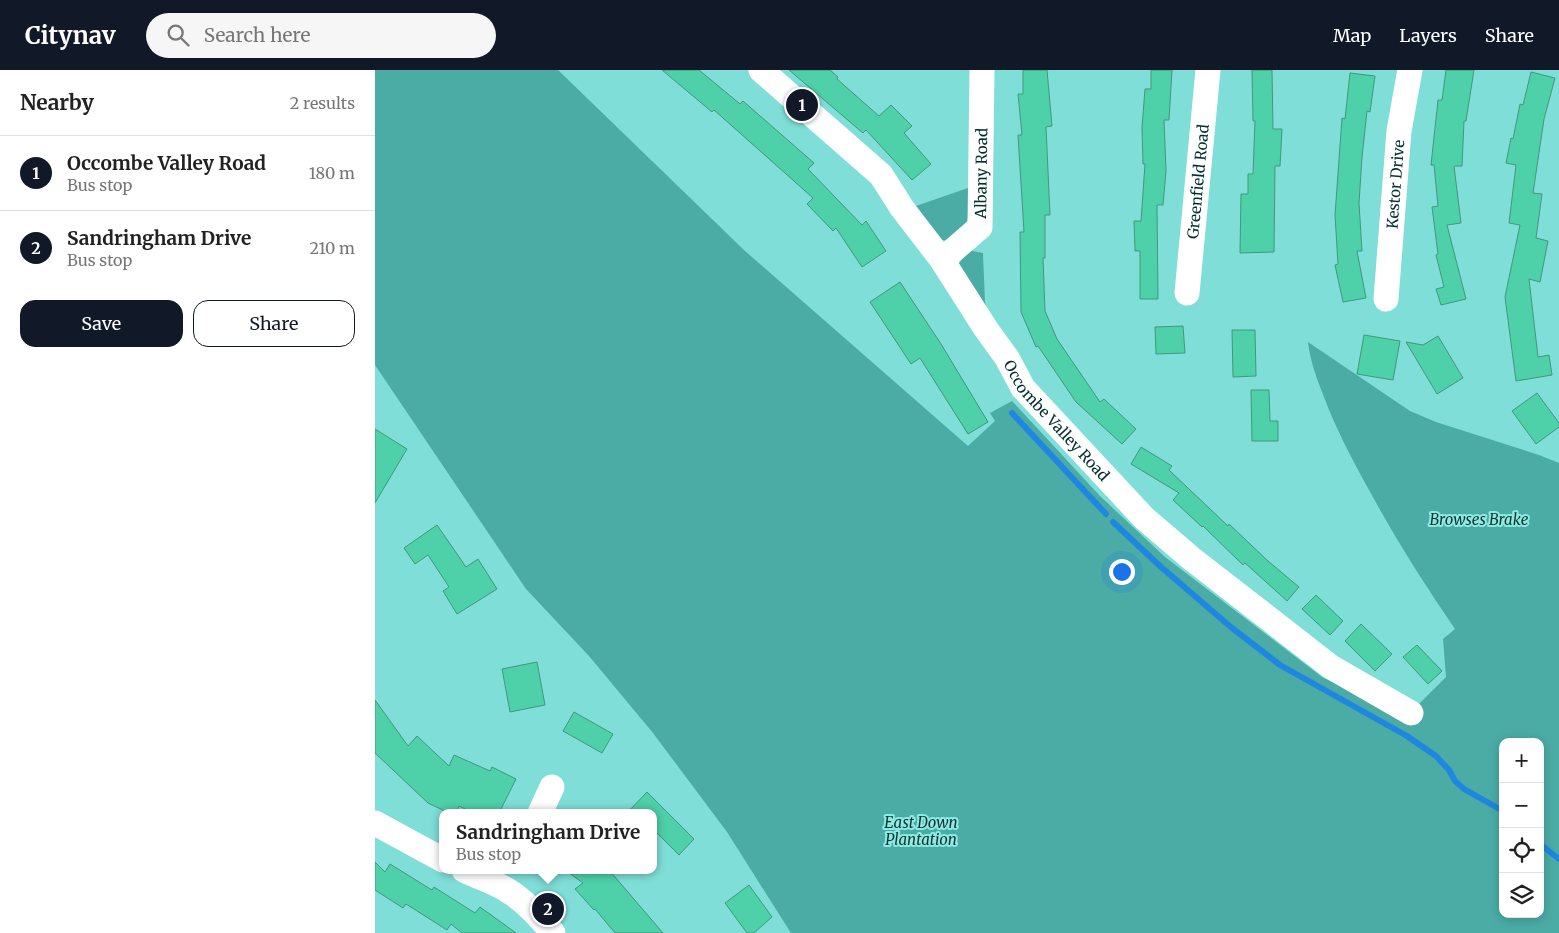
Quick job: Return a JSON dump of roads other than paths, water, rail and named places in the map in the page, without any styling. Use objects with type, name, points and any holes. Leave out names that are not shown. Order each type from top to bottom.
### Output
[{"type":"street","name":"Occombe Valley Road","points":[[761,70],[881,175],[902,208],[942,260],[1007,358],[1023,388],[1144,518],[1192,559],[1331,667],[1411,713]]},
{"type":"street","name":"Albany Road","points":[[942,260],[980,227],[982,70]]},
{"type":"street","name":"Greenfield Road","points":[[1187,293],[1208,70]]},
{"type":"street","name":"Kestor Drive","points":[[1386,298],[1399,131],[1410,70]]},
{"type":"street","points":[[542,809],[552,787]]},
{"type":"street","points":[[375,824],[439,858]]},
{"type":"street","points":[[483,874],[511,880],[553,933]]},
{"type":"waterway","points":[[1012,413],[1106,514]]},
{"type":"waterway","points":[[1113,522],[1161,567],[1232,628],[1280,665],[1407,736],[1436,756],[1449,770],[1455,781],[1464,789],[1499,809]]},
{"type":"waterway","points":[[1544,847],[1559,859]]},
{"type":"place","name":"Occombe Valley Road","points":[[802,105]]},
{"type":"place","name":"Sandringham Drive","points":[[548,909]]},
{"type":"park label","name":"Browses Brake","points":[[1479,519]]},
{"type":"park label","name":"East Down Plantation","points":[[921,830]]}]
